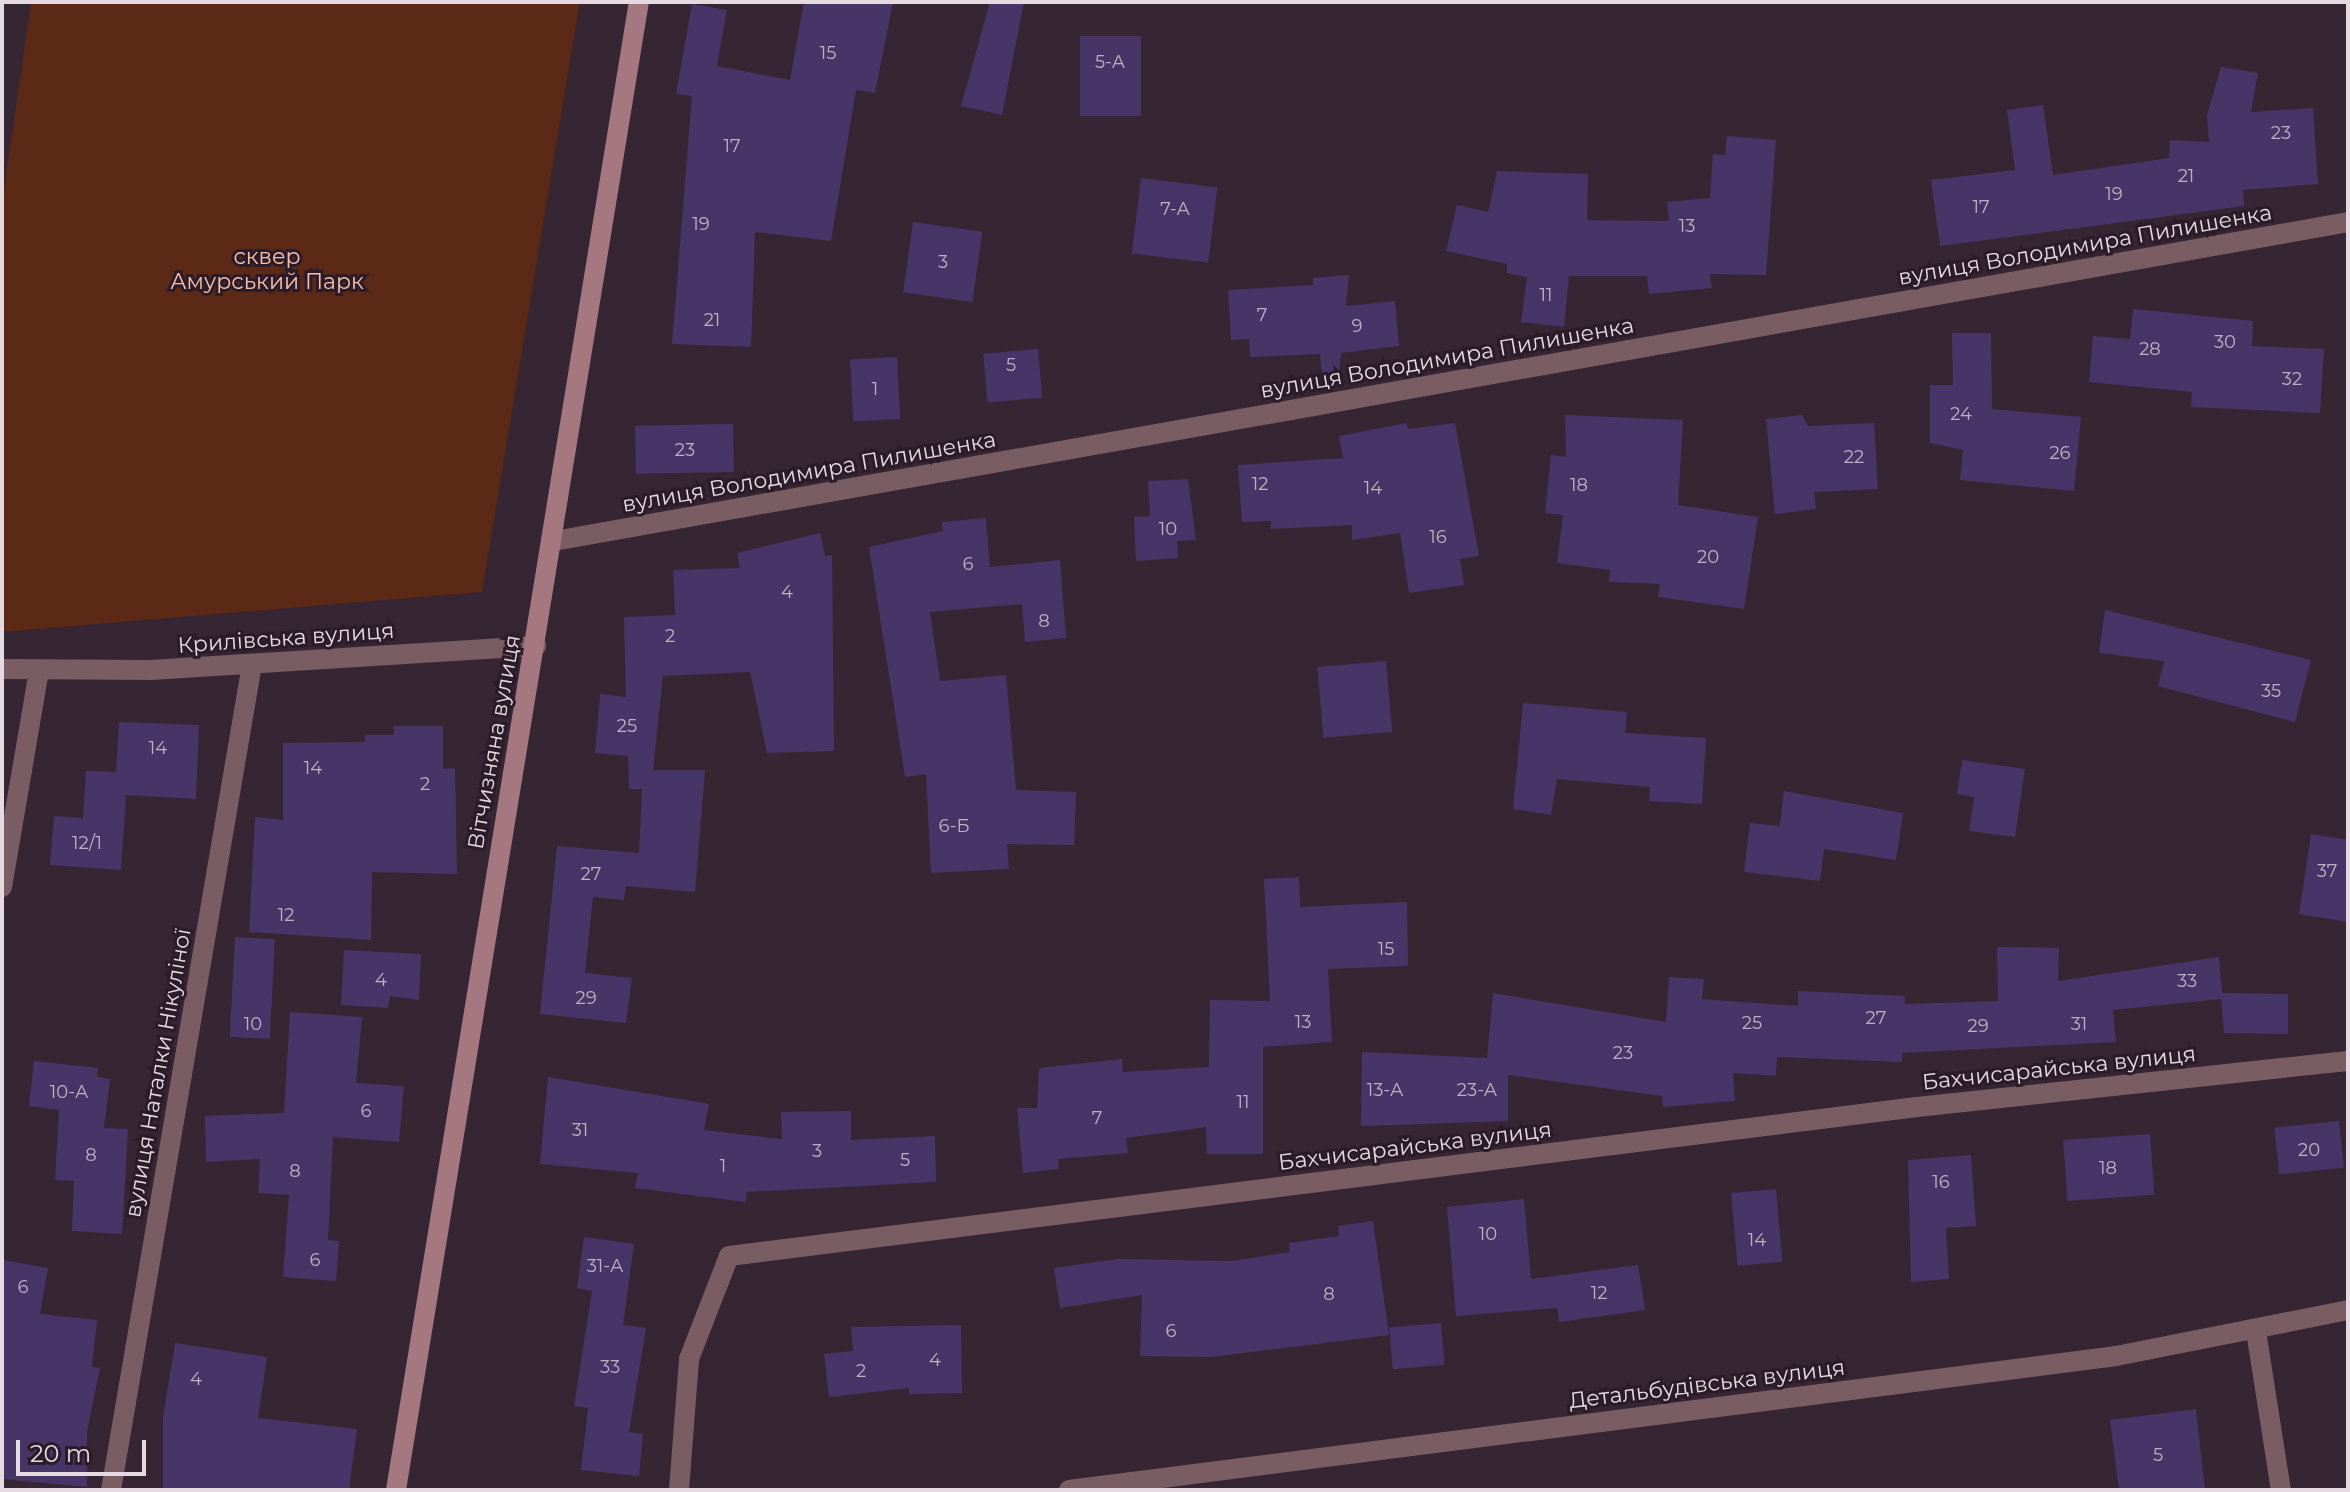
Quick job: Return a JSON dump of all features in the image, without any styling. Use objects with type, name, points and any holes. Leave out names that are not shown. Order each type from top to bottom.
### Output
[{"type":"street","name":"Вітчизняна вулиця","points":[[396,1490],[554,541],[639,2]]},
{"type":"street","name":"вулиця Володимира Пилишенка","points":[[554,541],[2348,222]]},
{"type":"street","name":"Крилівська вулиця","points":[[2,669],[252,664],[536,646]]},
{"type":"street","name":"вулиця Наталки Нікуліної","points":[[111,1490],[252,664]]},
{"type":"street","points":[[2,887],[39,670]]},
{"type":"street","name":"Бахчисарайська вулиця","points":[[679,1490],[689,1359],[729,1256],[1917,1107],[2348,1061]]},
{"type":"street","name":"Детальбудівська вулиця","points":[[1069,1490],[2116,1356],[2256,1331],[2348,1310]]},
{"type":"street","points":[[2256,1331],[2281,1490]]},
{"type":"green space","name":"сквер Амурський Парк","points":[[31,2],[580,2],[482,592],[2,632],[2,204]]},
{"type":"building","points":[[804,2],[893,2],[875,93],[856,90],[831,241],[755,232],[751,347],[672,344],[692,96],[676,94],[692,4],[727,10],[717,66],[790,80]]},
{"type":"building","points":[[990,2],[1024,2],[1002,115],[961,106]]},
{"type":"building","points":[[1080,36],[1141,36],[1141,116],[1080,116]]},
{"type":"building","points":[[2221,67],[2258,73],[2251,112],[2313,108],[2318,184],[2243,190],[2244,206],[1940,246],[1931,180],[2015,170],[2007,110],[2043,105],[2053,175],[2169,158],[2170,140],[2209,142],[2207,115]]},
{"type":"building","points":[[1727,136],[1776,140],[1766,275],[1710,274],[1712,288],[1649,294],[1647,276],[1569,276],[1564,327],[1521,322],[1527,277],[1507,273],[1507,264],[1446,251],[1457,205],[1488,212],[1497,171],[1588,174],[1587,220],[1669,221],[1667,202],[1710,198],[1713,154],[1725,155]]},
{"type":"building","points":[[1141,178],[1217,187],[1208,263],[1132,253]]},
{"type":"building","points":[[913,222],[982,232],[972,302],[903,292]]},
{"type":"building","points":[[1349,275],[1346,306],[1395,301],[1399,346],[1341,353],[1339,375],[1322,375],[1320,354],[1250,357],[1249,339],[1231,340],[1228,290],[1313,285],[1313,278]]},
{"type":"building","points":[[2133,309],[2253,321],[2252,346],[2324,349],[2320,413],[2191,407],[2192,392],[2089,382],[2093,336],[2130,339]]},
{"type":"building","points":[[1952,333],[1991,333],[1992,409],[2081,417],[2074,491],[1960,480],[1963,450],[1930,443],[1930,385],[1953,385]]},
{"type":"building","points":[[1038,349],[1042,398],[987,403],[983,354]]},
{"type":"building","points":[[897,357],[900,419],[853,421],[850,359]]},
{"type":"building","points":[[1565,415],[1683,420],[1678,505],[1758,517],[1744,609],[1658,597],[1660,584],[1609,582],[1610,570],[1557,563],[1563,515],[1545,513],[1551,455],[1566,457]]},
{"type":"building","points":[[1802,415],[1808,426],[1874,423],[1878,489],[1814,492],[1816,509],[1775,514],[1766,419]]},
{"type":"building","points":[[1407,423],[1408,429],[1455,423],[1479,556],[1460,559],[1464,585],[1409,593],[1400,533],[1352,540],[1352,525],[1271,529],[1271,521],[1242,522],[1238,465],[1343,458],[1339,436]]},
{"type":"building","points":[[733,424],[734,472],[636,474],[635,426]]},
{"type":"building","points":[[1188,479],[1196,540],[1177,541],[1178,558],[1136,561],[1134,517],[1150,516],[1148,481]]},
{"type":"building","points":[[986,518],[990,567],[1060,560],[1066,638],[1025,642],[1022,604],[930,612],[940,681],[1006,675],[1016,790],[1076,792],[1074,845],[1007,844],[1009,869],[931,873],[926,774],[905,777],[869,547],[943,531],[942,522]]},
{"type":"building","points":[[820,533],[825,556],[832,555],[834,751],[767,753],[750,672],[663,676],[653,770],[705,770],[695,892],[626,886],[624,900],[593,897],[585,973],[632,978],[626,1023],[540,1014],[557,846],[639,853],[642,789],[629,789],[628,756],[595,753],[600,694],[626,697],[624,617],[675,615],[673,570],[740,568],[737,553]]},
{"type":"building","points":[[2105,610],[2311,660],[2295,722],[2158,686],[2164,661],[2099,653]]},
{"type":"building","points":[[1386,661],[1392,732],[1323,738],[1317,667]]},
{"type":"building","points":[[1523,703],[1627,712],[1625,733],[1706,738],[1702,804],[1649,801],[1650,787],[1557,779],[1551,815],[1513,809]]},
{"type":"building","points":[[119,722],[199,725],[196,799],[126,795],[121,870],[50,865],[54,816],[83,818],[86,771],[116,772]]},
{"type":"building","points":[[394,726],[443,726],[443,769],[455,768],[457,874],[372,872],[371,940],[249,932],[255,817],[283,820],[283,743],[365,742],[365,735],[394,735]]},
{"type":"building","points":[[1962,760],[2025,769],[2015,837],[1969,831],[1974,797],[1957,794]]},
{"type":"building","points":[[1784,791],[1903,813],[1896,860],[1824,849],[1820,881],[1744,872],[1750,823],[1780,826]]},
{"type":"building","points":[[2311,834],[2348,840],[2348,922],[2299,914]]},
{"type":"building","points":[[1299,877],[1300,907],[1407,902],[1408,966],[1328,969],[1332,1042],[1263,1047],[1263,1154],[1207,1154],[1206,1127],[1126,1138],[1128,1153],[1058,1159],[1059,1169],[1023,1173],[1017,1108],[1037,1108],[1039,1068],[1122,1059],[1123,1072],[1209,1067],[1210,1000],[1270,1001],[1264,879]]},
{"type":"building","points":[[235,937],[275,939],[270,1039],[230,1037]]},
{"type":"building","points":[[1997,947],[2059,948],[2058,981],[2219,957],[2222,993],[2288,994],[2288,1034],[2224,1033],[2221,999],[2113,1010],[2116,1042],[1902,1053],[1902,1062],[1777,1057],[1776,1076],[1733,1073],[1735,1101],[1663,1107],[1662,1096],[1508,1075],[1508,1121],[1361,1126],[1362,1052],[1487,1058],[1493,993],[1666,1022],[1669,977],[1704,979],[1702,999],[1798,1006],[1798,991],[1905,996],[1905,1004],[1998,1001]]},
{"type":"building","points":[[344,950],[421,954],[419,1000],[390,996],[388,1008],[341,1005]]},
{"type":"building","points":[[290,1012],[362,1017],[356,1083],[404,1086],[399,1142],[333,1137],[328,1240],[339,1241],[336,1281],[283,1277],[289,1195],[258,1193],[260,1159],[206,1162],[205,1116],[284,1113]]},
{"type":"building","points":[[34,1061],[98,1068],[97,1077],[110,1079],[104,1128],[128,1129],[122,1234],[72,1231],[74,1181],[55,1180],[59,1110],[29,1106]]},
{"type":"building","points":[[548,1077],[709,1104],[704,1130],[782,1139],[781,1112],[851,1111],[851,1140],[935,1136],[936,1182],[747,1192],[746,1202],[635,1188],[638,1173],[540,1164]]},
{"type":"building","points":[[2339,1121],[2344,1168],[2279,1175],[2274,1128]]},
{"type":"building","points":[[2150,1134],[2154,1195],[2067,1201],[2063,1140]]},
{"type":"building","points":[[1971,1155],[1976,1226],[1946,1228],[1949,1279],[1911,1282],[1908,1160]]},
{"type":"building","points":[[1776,1189],[1782,1262],[1738,1266],[1731,1193]]},
{"type":"building","points":[[1524,1199],[1531,1279],[1638,1265],[1645,1310],[1559,1322],[1557,1308],[1456,1316],[1447,1207]]},
{"type":"building","points":[[1373,1221],[1389,1335],[1210,1357],[1140,1356],[1142,1295],[1060,1308],[1054,1268],[1118,1259],[1232,1261],[1290,1252],[1289,1243],[1339,1236],[1338,1226]]},
{"type":"building","points":[[584,1237],[634,1244],[623,1325],[646,1328],[629,1432],[643,1434],[639,1476],[581,1470],[588,1408],[574,1406],[592,1291],[577,1288]]},
{"type":"building","points":[[2,1260],[48,1268],[40,1314],[97,1320],[92,1367],[100,1368],[87,1432],[87,1487],[2,1479]]},
{"type":"building","points":[[1441,1323],[1445,1365],[1393,1369],[1389,1328]]},
{"type":"building","points":[[961,1325],[962,1393],[909,1394],[909,1388],[829,1397],[824,1354],[853,1351],[851,1327]]},
{"type":"building","points":[[175,1343],[267,1357],[258,1418],[357,1429],[349,1490],[163,1490],[163,1418]]},
{"type":"building","points":[[2196,1409],[2205,1490],[2119,1490],[2110,1420]]}]
